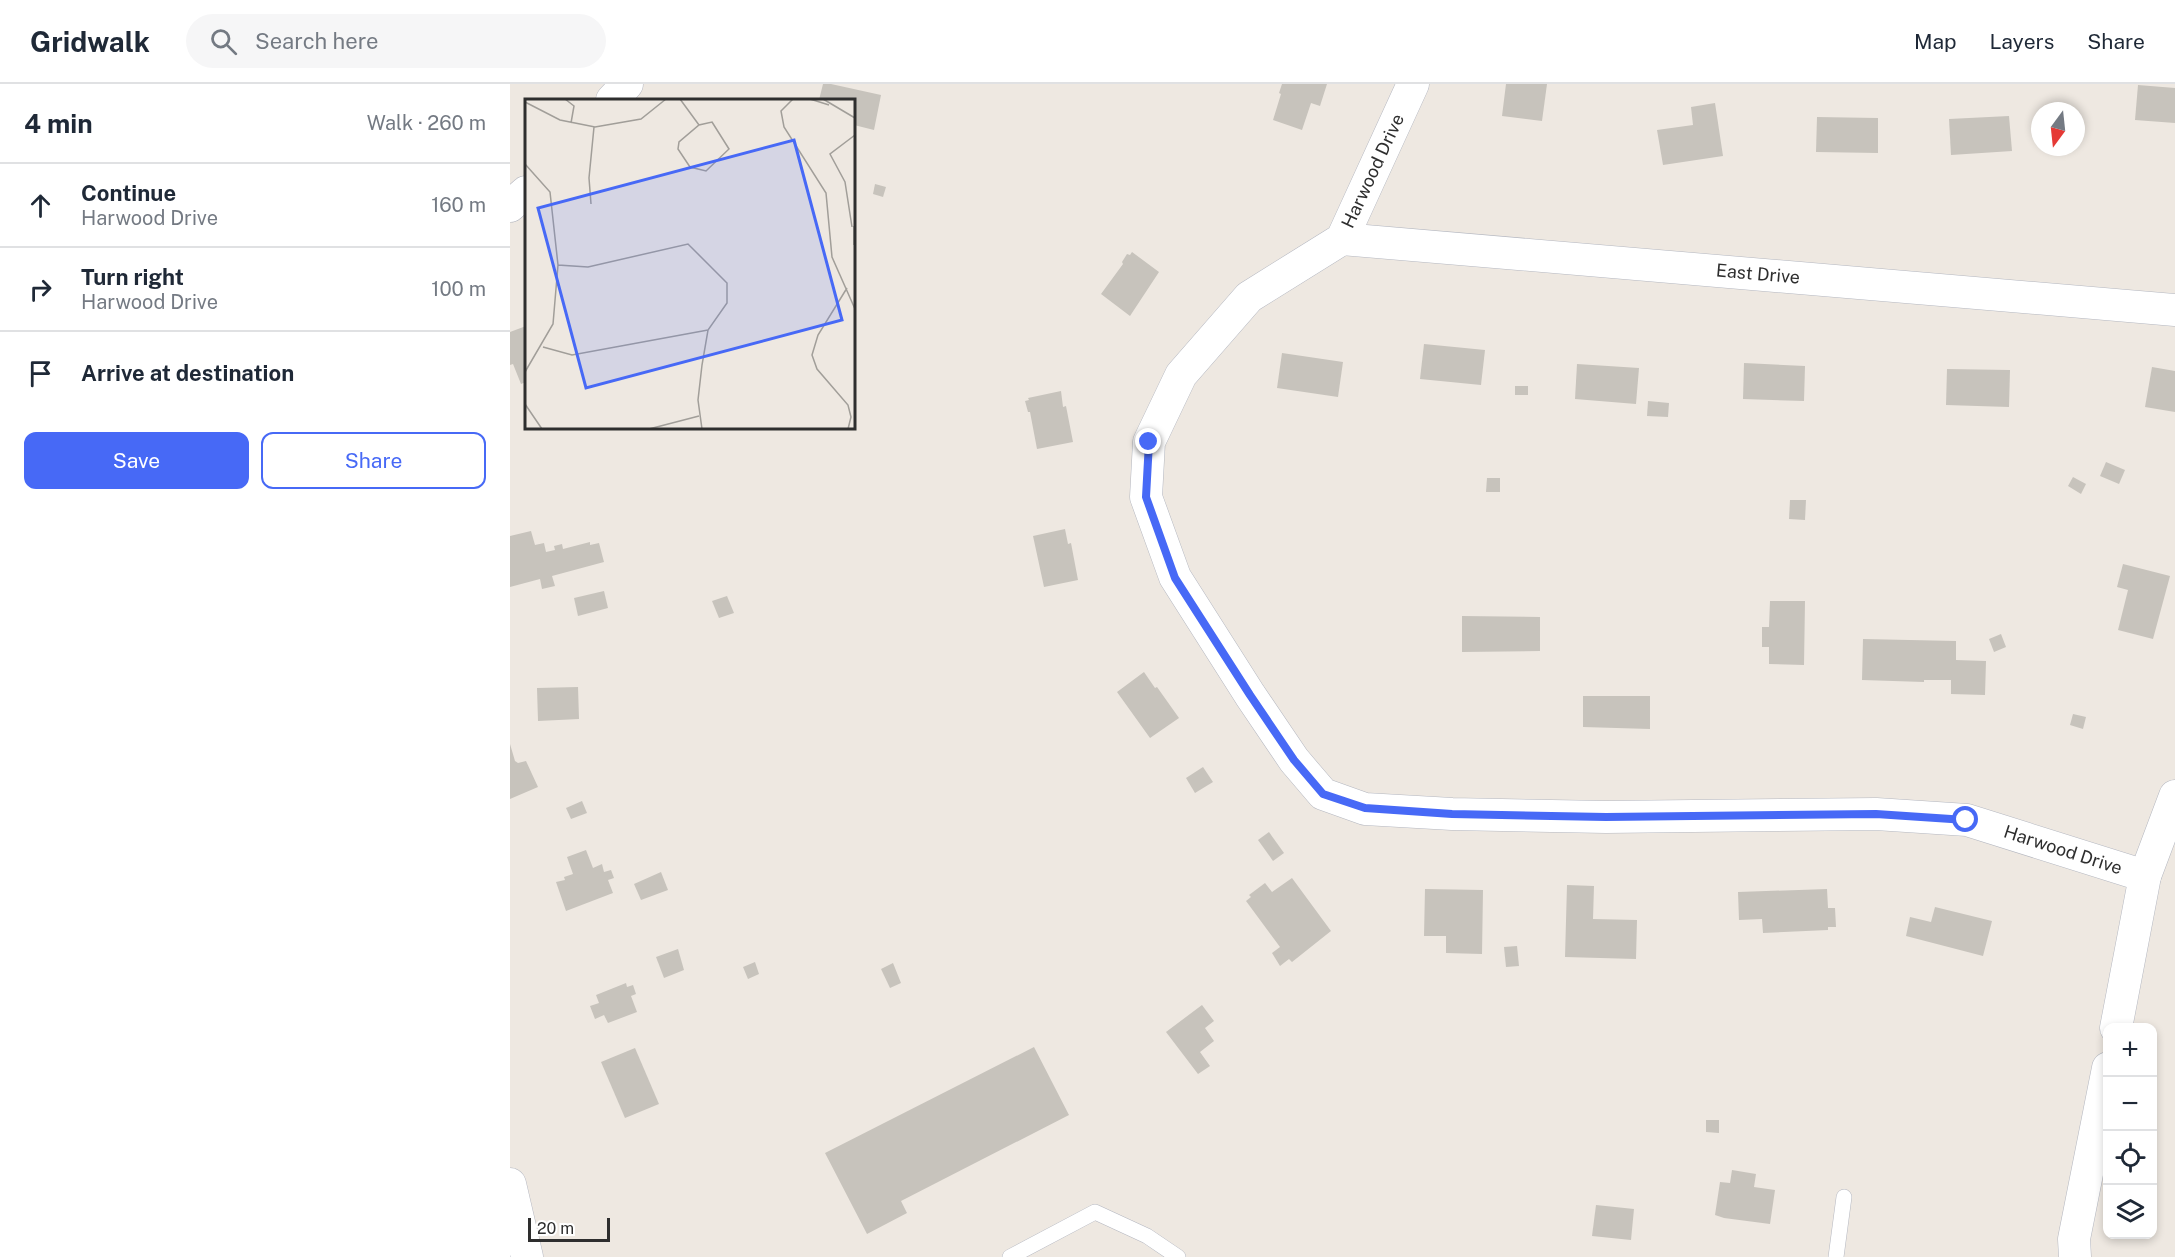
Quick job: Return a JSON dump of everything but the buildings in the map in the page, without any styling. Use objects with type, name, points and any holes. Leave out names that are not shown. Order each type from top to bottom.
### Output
[{"type":"street","points":[[613,99],[627,84]]},
{"type":"street","name":"Harwood Drive","points":[[1413,84],[1342,239],[1249,297],[1181,375],[1149,442],[1146,497],[1175,578],[1294,760],[1323,794],[1365,808],[1452,814],[1606,817],[1876,814],[1966,820],[2145,876],[2116,1023]]},
{"type":"street","points":[[510,206],[525,193]]},
{"type":"street","name":"East Drive","points":[[1342,239],[2175,310]]},
{"type":"street","points":[[2145,876],[2175,796]]},
{"type":"street","points":[[2075,1257],[2074,1239],[2106,1077]]},
{"type":"street","points":[[510,1184],[527,1257]]},
{"type":"lane","points":[[1836,1257],[1844,1197]]},
{"type":"lane","points":[[1010,1257],[1095,1212],[1147,1236],[1178,1257]]},
{"type":"route","points":[[1149,442],[1146,497],[1175,578],[1294,760],[1323,794],[1365,808],[1452,814],[1606,817],[1876,814],[1966,820]]}]
